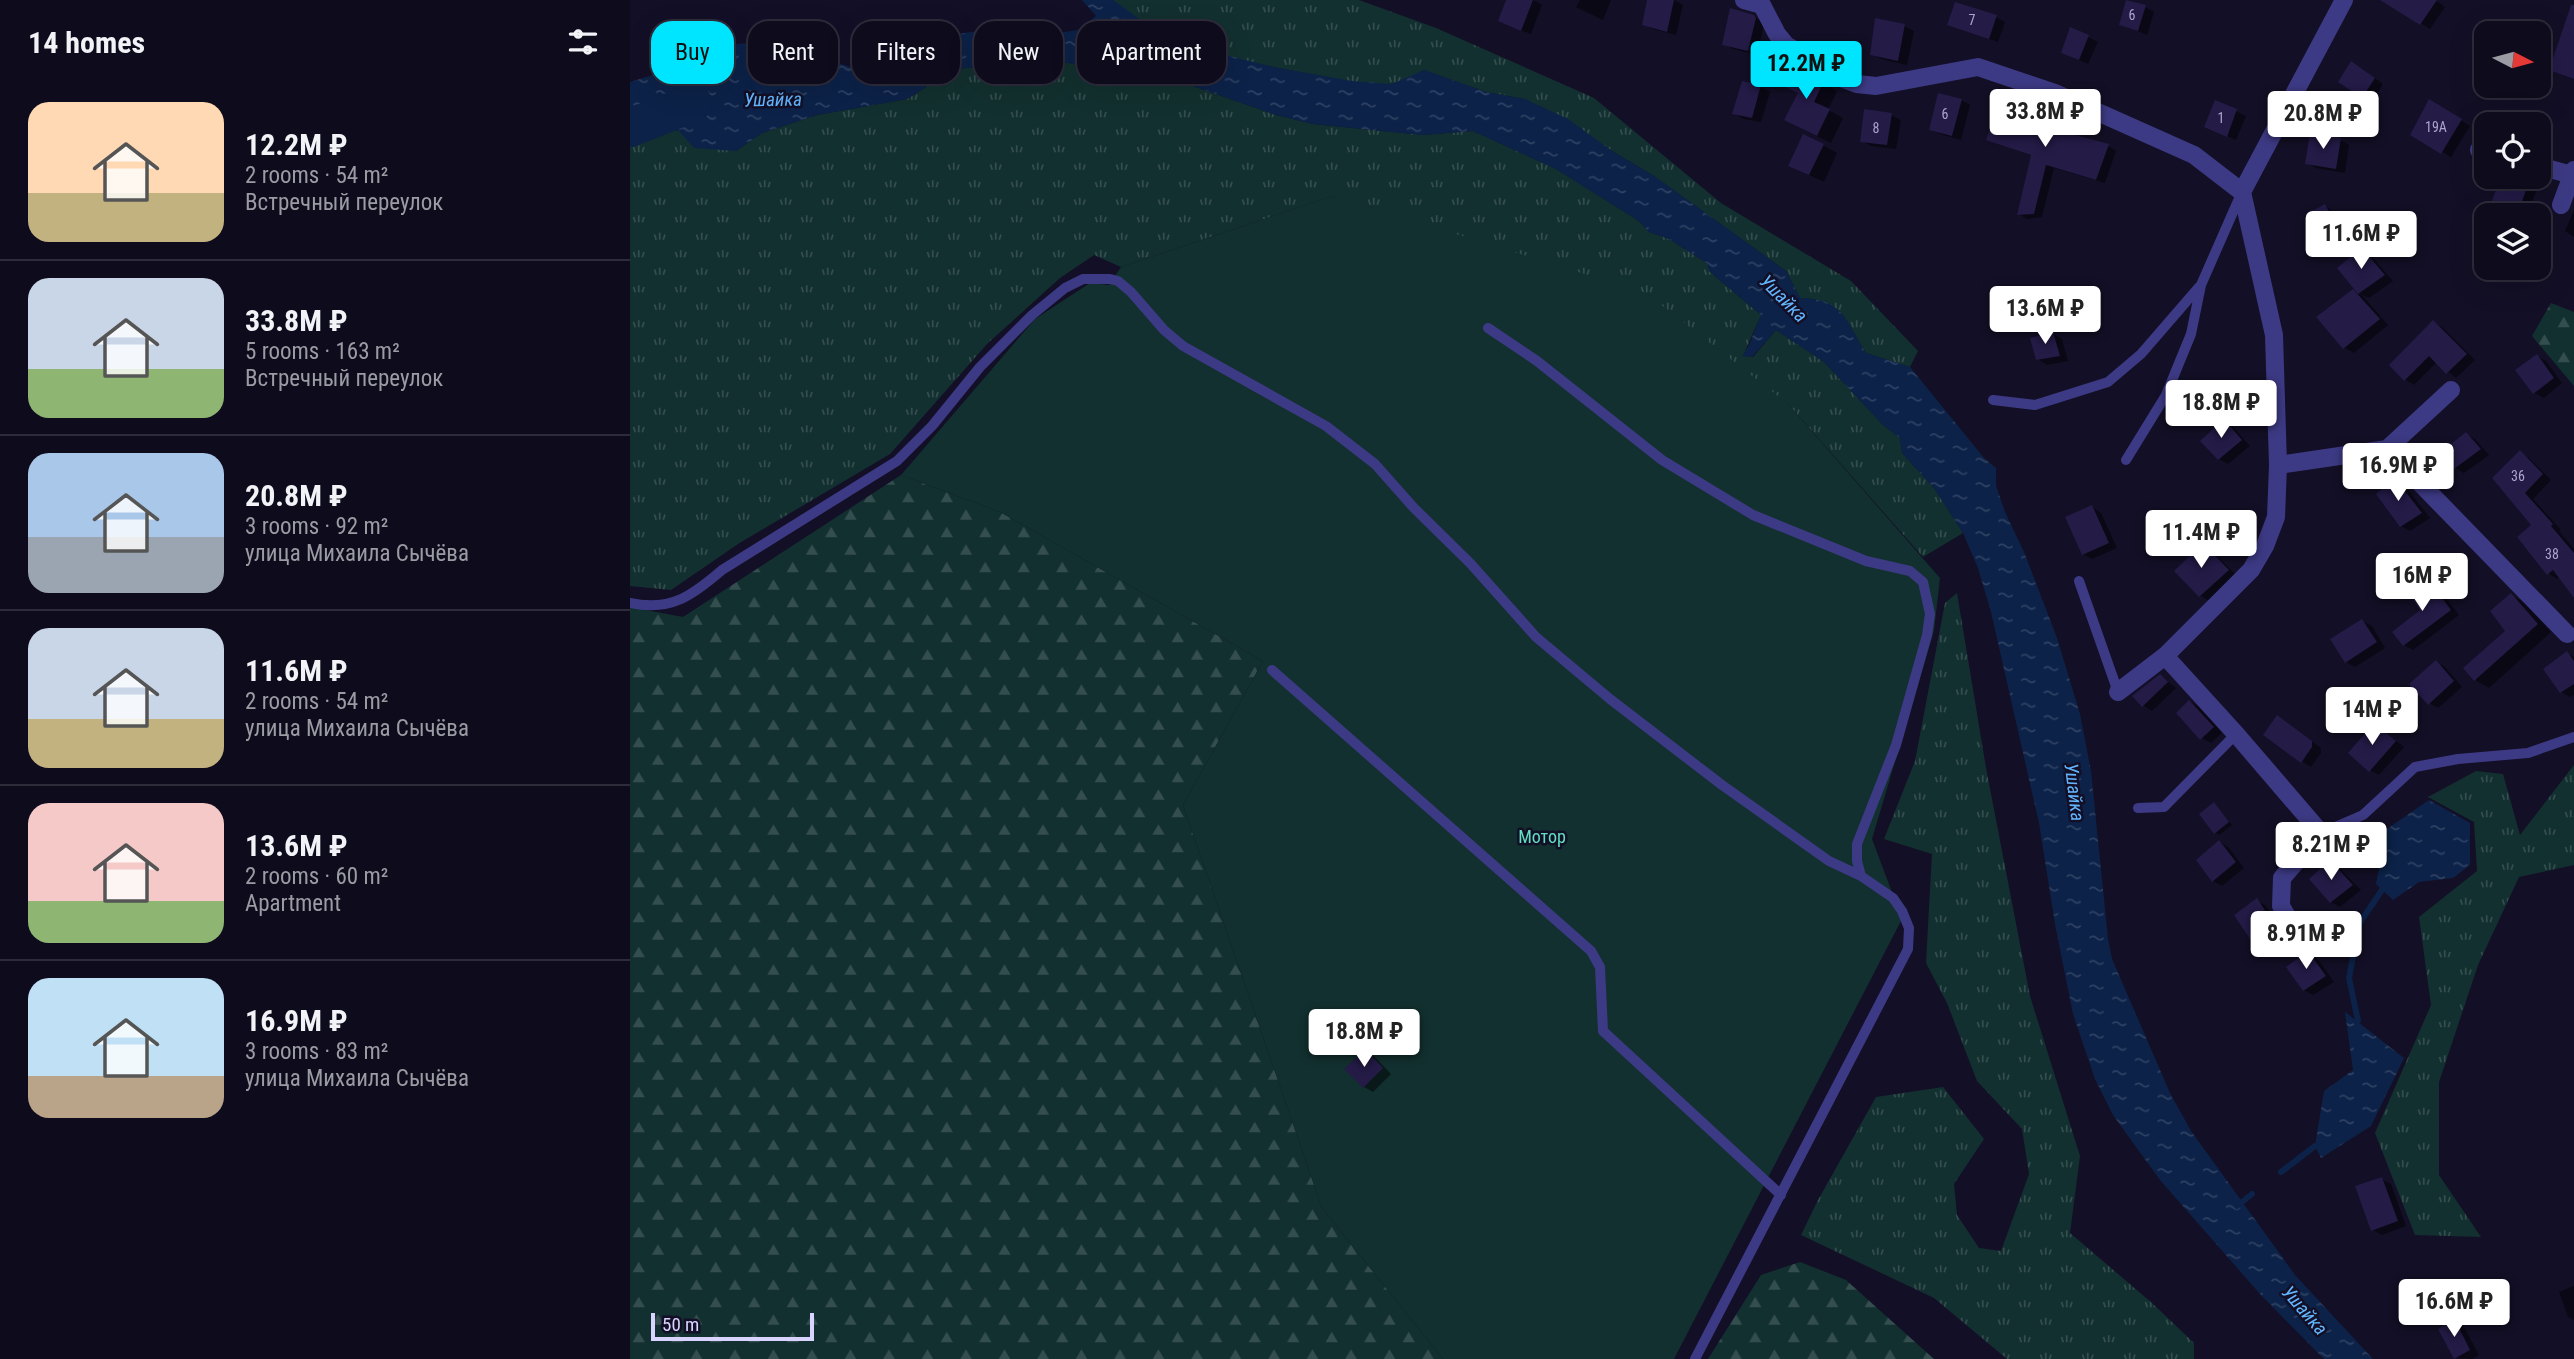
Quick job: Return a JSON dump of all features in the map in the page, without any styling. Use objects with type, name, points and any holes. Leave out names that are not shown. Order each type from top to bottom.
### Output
[{"type":"street","points":[[1744,0],[1770,3],[1777,34],[1786,46],[1839,78],[1876,86],[1978,67],[2055,93],[2194,155],[2242,192],[2274,335],[2278,465],[2276,517],[2265,546],[2251,570],[2165,656],[2118,692]]},
{"type":"street","points":[[2242,192],[2344,0]]},
{"type":"street","points":[[2551,168],[2573,173],[2561,205]]},
{"type":"street","points":[[2278,465],[2387,449],[2451,390]]},
{"type":"street","points":[[2387,449],[2571,636]]},
{"type":"street","points":[[2165,656],[2320,833],[2282,878],[2281,906],[2301,940]]},
{"type":"lane","points":[[2126,460],[2166,394],[2192,334],[2201,285],[2242,192]]},
{"type":"lane","points":[[630,603],[659,605],[680,602],[700,590],[722,570],[897,461],[932,426],[980,367],[1032,315],[1065,288],[1083,279],[1118,281],[1164,330],[1183,346],[1325,426],[1375,464],[1546,646],[1722,785],[1829,861],[1861,876],[1893,898],[1909,928],[1908,949],[1696,1359]]},
{"type":"lane","points":[[1993,400],[2035,405],[2108,382],[2141,354],[2201,285]]},
{"type":"lane","points":[[1488,328],[1537,361],[1662,460],[1753,514],[1867,561],[1910,571],[1923,582],[1930,614],[1927,635],[1896,745],[1857,844],[1857,862],[1861,876]]},
{"type":"lane","points":[[2079,581],[2118,692]]},
{"type":"lane","points":[[1272,670],[1591,951],[1600,967],[1603,1031],[1781,1195]]},
{"type":"lane","points":[[2137,808],[2164,807],[2236,734]]},
{"type":"lane","points":[[2320,833],[2363,816],[2415,766],[2528,752],[2574,737]]},
{"type":"green space","points":[[1113,0],[1359,0],[1436,28],[1594,98],[1721,203],[1851,281],[1918,351],[1910,367],[1866,353],[1841,313],[1826,302],[1800,298],[1786,271],[1654,176],[1525,99],[1486,92],[1424,70],[1394,83],[1370,84],[1258,64],[1226,56],[1226,21],[1142,21]]},
{"type":"green space","points":[[1063,62],[1077,64],[1077,84],[1187,84],[1276,115],[1313,124],[1422,135],[1473,131],[1556,169],[1639,221],[1649,232],[1669,239],[1708,264],[1709,271],[1761,315],[1743,356],[1753,357],[1776,330],[1824,362],[1883,425],[1900,438],[1902,453],[1934,488],[1963,533],[1923,557],[1788,404],[1333,196],[1121,267],[1094,255],[1060,278],[987,344],[890,454],[738,544],[671,590],[630,586],[630,119],[679,131],[736,151],[762,133],[817,115],[907,99],[929,84],[960,84],[960,69],[974,67],[974,84],[1063,84]]},
{"type":"green space","name":"Мотор","points":[[1333,196],[1646,293],[1788,404],[1940,578],[1934,631],[1872,839],[1902,919],[1674,1359],[1443,1359],[1322,1208],[1183,805],[1263,661],[1000,512],[901,475],[1035,319],[1090,283],[1109,285],[1121,267]]},
{"type":"green space","points":[[2551,303],[2574,312],[2574,386],[2532,336]]},
{"type":"green space","points":[[901,475],[1000,512],[1263,661],[1183,805],[1322,1208],[1443,1359],[630,1359],[630,607],[683,617]]},
{"type":"green space","points":[[1957,593],[1986,768],[2030,996],[2080,1156],[2070,1233],[2194,1343],[2194,1359],[2007,1359],[1934,1298],[1801,1235],[1876,1097],[1943,1087],[1984,1139],[1954,1184],[1957,1215],[1979,1248],[2001,1251],[2029,1174],[2022,1129],[1977,1081],[1947,1003],[1926,963],[1932,854],[1884,839],[1915,761],[1945,603]]},
{"type":"green space","points":[[2574,765],[2574,865],[2519,877],[2478,965],[2439,1082],[2439,1175],[2481,1237],[2415,1235],[2375,1133],[2431,1005],[2419,917],[2477,871],[2474,822],[2428,797],[2476,771],[2503,774],[2520,835]]},
{"type":"green space","points":[[1800,1262],[1846,1280],[1934,1359],[1708,1359],[1761,1275]]},
{"type":"water","points":[[1082,0],[1113,0],[1142,21],[1090,21],[1096,16]]},
{"type":"water","points":[[1077,30],[1077,64],[1063,62],[1063,32]]},
{"type":"water","points":[[974,32],[974,67],[960,69],[960,34]]},
{"type":"water","points":[[748,43],[748,84],[838,84],[838,63],[852,67],[852,84],[929,84],[907,99],[817,115],[762,133],[736,151],[694,148],[679,131],[630,119],[630,82],[651,76],[651,84],[734,84],[734,44]]},
{"type":"water","points":[[1226,55],[1273,67],[1352,81],[1392,84],[1424,70],[1486,92],[1525,99],[1568,119],[1612,151],[1654,176],[1786,271],[1800,298],[1815,299],[1835,307],[1847,321],[1866,353],[1910,367],[1984,458],[1996,468],[1996,486],[2005,512],[2024,552],[2057,638],[2080,714],[2091,771],[2112,959],[2170,1093],[2191,1131],[2295,1275],[2373,1359],[2324,1359],[2261,1295],[2160,1180],[2113,1115],[2095,1079],[2073,1014],[2039,823],[1991,612],[1978,568],[1963,533],[1934,488],[1902,453],[1900,438],[1883,425],[1824,362],[1776,330],[1752,357],[1742,356],[1761,315],[1709,271],[1708,264],[1669,239],[1649,232],[1639,221],[1556,169],[1473,131],[1422,135],[1313,124],[1276,115],[1187,84],[1226,84]]},
{"type":"water","points":[[2429,800],[2470,823],[2470,865],[2453,878],[2419,882],[2393,900],[2376,884],[2387,829]]},
{"type":"water","points":[[2345,1012],[2404,1058],[2371,1126],[2321,1158],[2315,1146],[2324,1091],[2353,1070]]},
{"type":"building","points":[[1506,0],[1533,0],[1521,31],[1498,21]]},
{"type":"building","points":[[1647,0],[1674,0],[1667,32],[1642,25]]},
{"type":"building","points":[[2126,0],[2146,5],[2138,31],[2119,25]]},
{"type":"building","points":[[2380,0],[2437,0],[2420,25]]},
{"type":"building","points":[[1955,2],[1997,15],[1989,39],[1947,25]]},
{"type":"building","points":[[2571,5],[2574,5],[2574,79],[2552,71],[2552,61]]},
{"type":"building","points":[[1730,8],[1756,18],[1748,51],[1722,45]]},
{"type":"building","points":[[1875,18],[1905,24],[1898,61],[1870,55]]},
{"type":"building","points":[[2070,27],[2089,35],[2079,60],[2061,53]]},
{"type":"building","points":[[2351,61],[2375,78],[2362,98],[2338,82]]},
{"type":"building","points":[[1795,64],[1824,81],[1814,102],[1830,109],[1817,136],[1784,120],[1798,93],[1785,87]]},
{"type":"building","points":[[1742,81],[1761,85],[1752,118],[1732,114]]},
{"type":"building","points":[[1938,93],[1962,99],[1952,136],[1929,130]]},
{"type":"building","points":[[2429,99],[2462,119],[2441,154],[2410,135]]},
{"type":"building","points":[[2215,100],[2237,109],[2227,137],[2204,127]]},
{"type":"building","points":[[2034,106],[2061,116],[2056,130],[2109,144],[2096,180],[2046,165],[2034,214],[2017,215],[2031,155],[1986,140],[1997,108],[2030,117]]},
{"type":"building","points":[[1864,109],[1892,113],[1887,145],[1860,142]]},
{"type":"building","points":[[2310,133],[2341,138],[2336,169],[2305,164]]},
{"type":"building","points":[[1803,134],[1824,144],[1809,175],[1788,166]]},
{"type":"building","points":[[2496,189],[2526,189],[2521,203],[2491,203]]},
{"type":"building","points":[[2325,204],[2338,228],[2319,237],[2307,214]]},
{"type":"building","points":[[2362,248],[2385,275],[2358,294],[2337,268]]},
{"type":"building","points":[[2353,289],[2380,319],[2343,349],[2316,317]]},
{"type":"building","points":[[2433,320],[2467,354],[2446,374],[2429,356],[2404,381],[2389,365]]},
{"type":"building","points":[[2053,332],[2060,356],[2036,360],[2030,338]]},
{"type":"building","points":[[2537,354],[2554,378],[2533,394],[2515,370]]},
{"type":"building","points":[[2224,419],[2242,440],[2218,460],[2200,441]]},
{"type":"building","points":[[2466,432],[2481,449],[2454,469],[2441,452]]},
{"type":"building","points":[[2520,450],[2543,474],[2525,493],[2574,553],[2574,598],[2553,570],[2547,575],[2517,537],[2531,525],[2492,478]]},
{"type":"building","points":[[2395,478],[2422,513],[2400,527],[2376,494]]},
{"type":"building","points":[[2092,505],[2109,543],[2082,555],[2065,517]]},
{"type":"building","points":[[2203,543],[2229,570],[2199,597],[2174,571]]},
{"type":"building","points":[[2428,579],[2451,610],[2403,646],[2392,632],[2420,610],[2409,594]]},
{"type":"building","points":[[2511,593],[2538,624],[2474,681],[2463,668],[2505,631],[2490,611]]},
{"type":"building","points":[[2362,619],[2377,642],[2345,663],[2330,639]]},
{"type":"building","points":[[2567,651],[2574,661],[2574,684],[2560,693],[2543,669]]},
{"type":"building","points":[[2436,660],[2454,681],[2428,705],[2409,684]]},
{"type":"building","points":[[2160,674],[2168,682],[2142,707],[2132,696]]},
{"type":"building","points":[[2189,700],[2214,727],[2200,740],[2176,713]]},
{"type":"building","points":[[2277,715],[2312,741],[2312,747],[2301,763],[2263,735]]},
{"type":"building","points":[[2374,723],[2396,741],[2369,772],[2348,753]]},
{"type":"building","points":[[2214,802],[2229,822],[2214,834],[2199,814]]},
{"type":"building","points":[[2219,840],[2236,862],[2212,882],[2196,860]]},
{"type":"building","points":[[2330,860],[2353,885],[2330,903],[2309,879]]},
{"type":"building","points":[[2257,898],[2277,929],[2254,945],[2234,915]]},
{"type":"building","points":[[2308,951],[2326,976],[2303,991],[2286,967]]},
{"type":"building","points":[[1365,1049],[1383,1068],[1363,1088],[1344,1069]]},
{"type":"building","points":[[2382,1177],[2398,1221],[2371,1231],[2355,1186]]},
{"type":"building","points":[[2455,1320],[2470,1350],[2454,1359],[2438,1329]]},
{"type":"waterway","name":"Ушайка","points":[[630,128],[693,103]]},
{"type":"waterway","points":[[2358,1021],[2349,978],[2359,924],[2382,890]]},
{"type":"waterway","points":[[2281,1172],[2315,1146]]},
{"type":"waterway","points":[[2237,1206],[2252,1194]]}]
